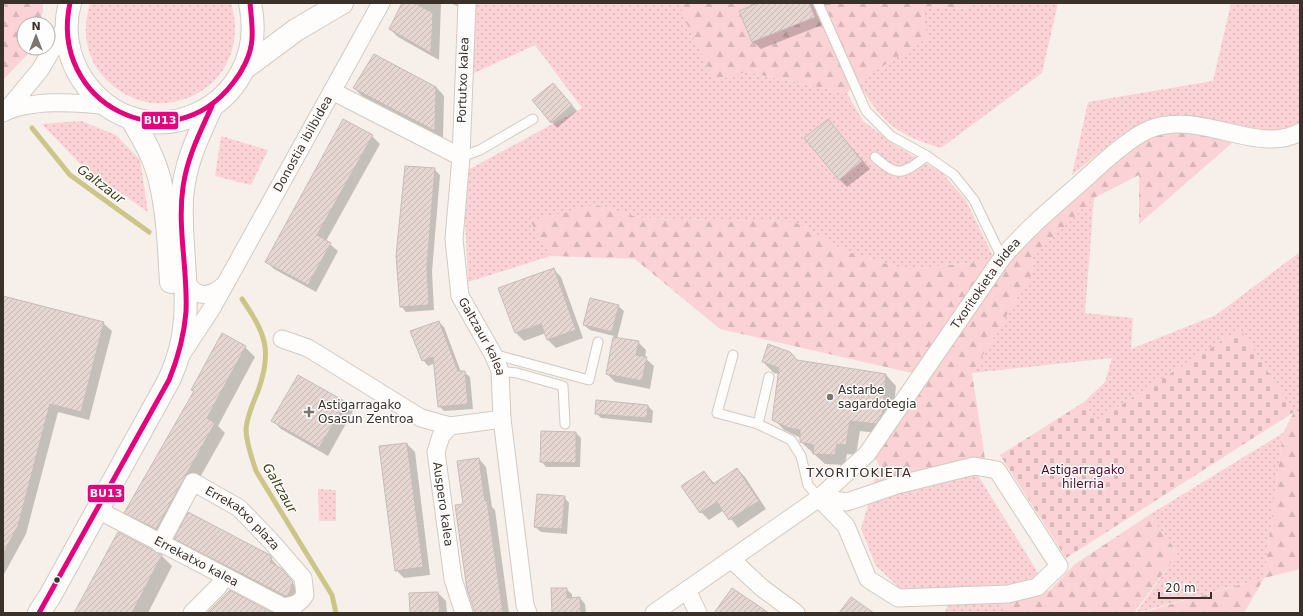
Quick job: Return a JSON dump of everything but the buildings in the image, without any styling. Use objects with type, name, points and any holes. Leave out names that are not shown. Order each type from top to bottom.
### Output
[{"type":"main road","points":[[70,3],[66,26],[69,49],[77,71],[90,91],[107,106],[131,118],[155,122],[179,121],[202,112],[223,99],[240,79],[251,55],[254,38],[254,20],[250,3]]},
{"type":"main road","points":[[246,67],[296,30],[342,3]]},
{"type":"main road","name":"Donostia ibilbidea","points":[[162,391],[170,369],[185,178],[196,140],[212,106]]},
{"type":"main road","name":"Donostia ibilbidea","points":[[46,607],[177,361],[186,313],[160,181],[143,138],[131,118]]},
{"type":"street","name":"Donostia ibilbidea","points":[[177,361],[226,284],[381,3]]},
{"type":"street","name":"Portutxo kalea","points":[[461,157],[467,3]]},
{"type":"street","points":[[4,112],[40,70],[66,26]]},
{"type":"street","points":[[332,91],[461,157]]},
{"type":"street","points":[[4,112],[57,102],[107,106]]},
{"type":"street","name":"Txoritokieta bidea","points":[[654,613],[819,498],[867,454],[1002,258],[1020,237],[1108,158],[1148,130],[1177,124],[1209,127],[1271,140],[1291,137],[1300,132]]},
{"type":"street","name":"Galtzaur kalea","points":[[461,157],[454,239],[460,296],[493,354],[500,371],[502,419],[525,605],[528,613]]},
{"type":"street","name":"Donostia ibilbidea","points":[[178,273],[191,290],[201,295],[214,294],[226,284]]},
{"type":"street","points":[[186,313],[200,315],[212,308]]},
{"type":"street","points":[[282,339],[308,348],[420,418],[450,426],[502,419]]},
{"type":"street","name":"Auspero kalea","points":[[450,426],[441,436],[436,452],[453,579],[464,613]]},
{"type":"street","points":[[974,466],[997,470],[1059,566],[1037,587],[1008,594],[898,598],[868,579],[846,526],[819,498],[847,502],[897,485],[974,466]]},
{"type":"street","name":"Errekatxo plaza","points":[[160,544],[194,482],[239,508],[270,540],[303,578],[305,595],[302,601],[289,610]]},
{"type":"street","name":"Errekatxo kalea","points":[[98,510],[160,544],[289,610]]},
{"type":"street","points":[[731,559],[762,588],[796,613]]},
{"type":"street","points":[[192,613],[218,587],[224,577]]},
{"type":"street","points":[[687,590],[698,613]]},
{"type":"lane","points":[[818,3],[866,111],[891,136],[927,156],[954,175],[974,200],[1002,258]]},
{"type":"lane","points":[[461,157],[480,150],[533,119]]},
{"type":"lane","points":[[875,157],[888,169],[898,172],[910,168],[927,156]]},
{"type":"lane","points":[[493,354],[589,380],[598,342]]},
{"type":"lane","points":[[733,355],[717,413],[758,424],[791,440],[801,456],[808,485],[819,498]]},
{"type":"lane","points":[[500,371],[517,373],[563,386],[565,424]]},
{"type":"lane","points":[[758,424],[769,377]]},
{"type":"green space","points":[[3,3],[43,3],[41,16],[16,16],[16,56],[26,56],[3,80]]},
{"type":"green space","points":[[90,3],[231,3],[235,21],[234,39],[230,55],[223,70],[212,83],[199,93],[183,100],[164,103],[152,103],[139,100],[117,89],[99,71],[92,60],[88,48],[86,31]]},
{"type":"green space","points":[[473,3],[680,3],[686,20],[715,80],[746,72],[847,93],[863,121],[898,147],[941,172],[965,199],[995,260],[907,270],[848,252],[795,222],[641,218],[596,205],[531,221],[551,256],[468,282],[465,219],[466,171],[582,108],[535,45],[470,75]]},
{"type":"green space","points":[[680,3],[970,3],[968,9],[922,6],[927,38],[858,82],[847,93],[746,72],[715,81],[685,20]]},
{"type":"green space","points":[[970,3],[1058,3],[1042,73],[941,148],[913,138],[901,132],[892,125],[874,107],[858,82],[927,38],[922,6],[967,9]]},
{"type":"green space","points":[[1231,3],[1300,3],[1300,123],[1291,130],[1276,134],[1168,117],[1141,124],[1117,138],[1072,175],[1088,102],[1213,81]]},
{"type":"green space","points":[[81,121],[116,135],[140,160],[148,212],[82,166],[42,124]]},
{"type":"green space","points":[[1178,129],[1211,134],[1232,143],[1139,224],[1139,175],[1094,198],[1032,257],[1033,272],[972,373],[985,459],[938,466],[874,483],[879,465],[873,455],[1025,239],[1115,158],[1151,135]]},
{"type":"green space","points":[[221,136],[268,150],[251,185],[215,176]]},
{"type":"green space","points":[[1094,198],[1085,313],[1133,318],[1131,349],[1216,315],[1300,252],[1300,414],[1294,412],[1240,329],[1096,421],[1084,402],[1105,382],[1112,358],[972,373],[1033,272],[1032,257]]},
{"type":"green space","points":[[596,205],[641,218],[795,222],[848,252],[907,270],[995,260],[912,373],[720,329],[635,259],[551,256],[530,221]]},
{"type":"green space","name":"Astigarragako hilerria","points":[[1240,329],[1294,412],[1066,558],[1000,455],[1084,402],[1096,421]]},
{"type":"green space","points":[[1294,412],[1300,414],[1300,569],[1264,578],[1283,433]]},
{"type":"green space","points":[[1283,433],[1264,578],[1136,613],[1178,553],[1149,515]]},
{"type":"green space","points":[[974,469],[1040,576],[1025,586],[902,590],[876,566],[861,529],[870,498]]},
{"type":"green space","points":[[318,489],[336,490],[336,521],[319,521]]},
{"type":"green space","points":[[1149,515],[1178,553],[1134,613],[1004,613],[1005,601],[1050,590],[1075,564]]},
{"type":"green space","points":[[1264,578],[1244,613],[1140,613]]},
{"type":"green space","points":[[949,600],[1005,601],[1004,613],[945,613]]},
{"type":"waterway","name":"Galtzaur","points":[[32,128],[70,175],[149,232]]},
{"type":"waterway","name":"Galtzaur","points":[[242,299],[261,332],[266,353],[263,377],[250,410],[246,429],[251,456],[256,471],[332,595],[336,613]]},
{"type":"transit line","name":"BU13","points":[[70,3],[68,39],[77,69],[95,94],[119,112],[148,121],[177,120],[207,107],[233,83],[246,63],[250,51],[252,39],[250,3]]},
{"type":"transit line","name":"BU13","points":[[39,613],[169,380],[175,363],[182,338],[186,312],[186,281],[181,218],[183,187],[191,155],[212,106]]},
{"type":"place","name":"Astarbe sagardotegia","points":[[830,397]]},
{"type":"place","name":"Astigarragako Osasun Zentroa","points":[[309,412]]},
{"type":"district","name":"TXORITOKIETA","points":[[859,472]]}]
